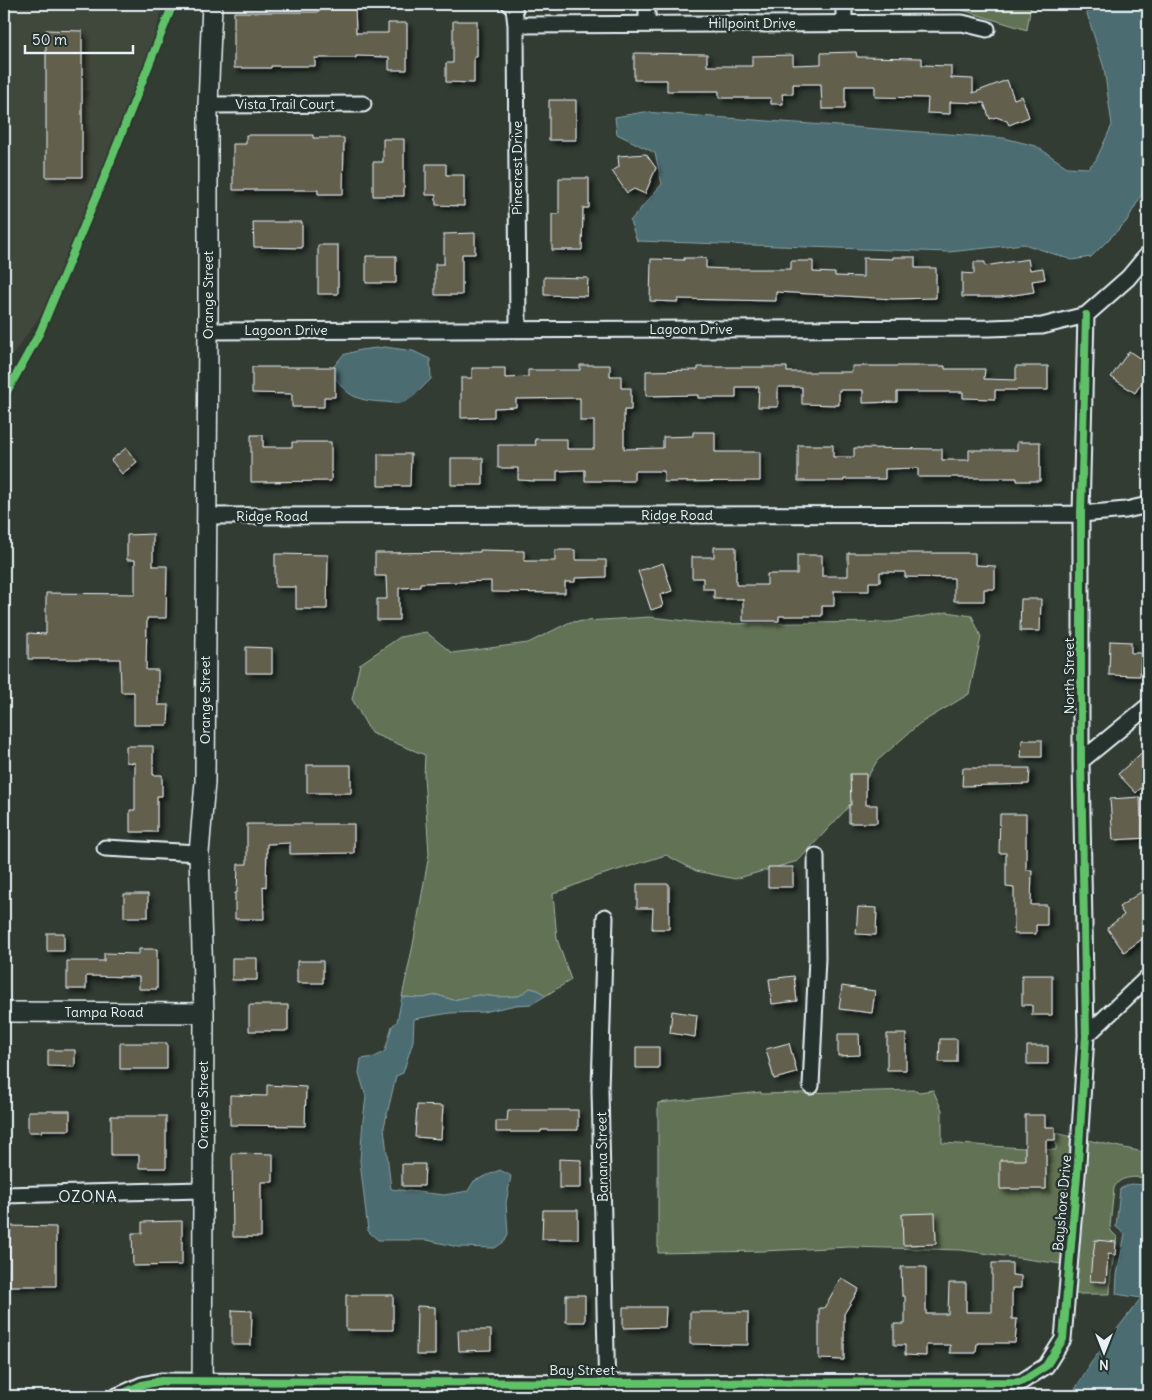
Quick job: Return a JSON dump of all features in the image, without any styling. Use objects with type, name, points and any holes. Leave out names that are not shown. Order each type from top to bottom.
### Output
[{"type":"street","name":"Orange Street","points":[[202,1389],[204,1013],[200,853],[205,782],[208,105],[212,4]]},
{"type":"street","points":[[647,4],[647,24]]},
{"type":"street","points":[[844,4],[844,23]]},
{"type":"street","name":"Pinecrest Drive","points":[[512,6],[516,25],[518,329]]},
{"type":"street","name":"Hillpoint Drive","points":[[516,25],[962,23],[987,30]]},
{"type":"street","name":"Vista Trail Court","points":[[208,105],[363,104]]},
{"type":"street","name":"Lagoon Drive","points":[[208,331],[990,328],[1042,326],[1086,315],[1128,278],[1148,254]]},
{"type":"street","name":"North Street","points":[[1086,315],[1081,514],[1081,761],[1086,1036]]},
{"type":"street","name":"Ridge Road","points":[[206,516],[1081,514],[1126,510],[1148,505]]},
{"type":"street","points":[[1081,761],[1148,706]]},
{"type":"street","points":[[105,848],[200,853]]},
{"type":"street","points":[[811,1086],[817,958],[816,856]]},
{"type":"street","name":"Banana Street","points":[[605,917],[600,1090],[607,1390]]},
{"type":"street","points":[[1086,1036],[1148,977]]},
{"type":"street","name":"Tampa Road","points":[[4,1012],[204,1013]]},
{"type":"street","name":"Bayshore Drive","points":[[1046,1366],[1062,1339],[1076,1194],[1086,1036]]},
{"type":"street","points":[[4,1195],[202,1190]]},
{"type":"street","name":"Bay Street","points":[[117,1396],[142,1385],[161,1381],[202,1389],[607,1390],[1021,1382],[1046,1366]]},
{"type":"shaded area","points":[[4,4],[163,4],[152,46],[67,278],[4,367]]},
{"type":"green space","points":[[943,4],[1031,4],[1027,30]]},
{"type":"green space","points":[[947,612],[972,616],[981,637],[969,694],[919,724],[877,761],[852,803],[798,861],[735,879],[696,871],[666,855],[595,877],[553,894],[557,939],[571,980],[545,996],[538,990],[530,988],[519,996],[498,997],[479,995],[453,1000],[437,995],[423,998],[402,997],[429,854],[424,776],[425,755],[371,733],[352,699],[360,664],[400,637],[426,632],[452,653],[528,643],[570,622],[650,617],[714,624],[892,622]]},
{"type":"green space","points":[[916,1090],[919,1092],[933,1090],[942,1110],[942,1143],[1056,1150],[1056,1133],[1072,1137],[1062,1264],[961,1250],[850,1247],[658,1253],[658,1103],[761,1092],[761,1094]]},
{"type":"green space","points":[[1087,1140],[1148,1153],[1148,1178],[1134,1177],[1124,1179],[1114,1188],[1110,1226],[1111,1231],[1117,1237],[1111,1273],[1110,1294],[1074,1294],[1084,1195]]},
{"type":"water","points":[[1084,4],[1148,4],[1148,177],[1145,189],[1126,222],[1091,257],[1072,260],[1024,244],[949,252],[637,241],[630,221],[662,184],[655,153],[617,134],[615,117],[644,112],[1004,138],[1036,146],[1067,167],[1088,168],[1096,160],[1112,125],[1104,68]]},
{"type":"water","points":[[385,347],[413,351],[430,359],[431,379],[413,397],[400,403],[366,400],[346,391],[331,370],[343,355],[360,350]]},
{"type":"water","points":[[530,988],[538,990],[545,996],[532,1004],[516,1005],[483,1012],[450,1013],[414,1019],[413,1041],[403,1073],[396,1076],[384,1127],[391,1189],[444,1195],[468,1191],[474,1181],[500,1170],[511,1176],[506,1203],[508,1234],[505,1241],[495,1248],[458,1247],[427,1240],[378,1240],[368,1231],[360,1161],[366,1097],[359,1073],[361,1059],[375,1057],[385,1051],[392,1026],[397,1022],[402,997],[423,998],[437,995],[453,1000],[479,995],[498,997],[519,996]]},
{"type":"water","points":[[1130,1184],[1148,1185],[1148,1396],[1071,1396],[1091,1363],[1141,1298],[1116,1294],[1117,1275],[1125,1234],[1116,1227],[1120,1189]]},
{"type":"building","points":[[318,5],[355,5],[356,33],[388,33],[388,23],[407,23],[407,70],[389,70],[389,57],[356,56],[356,58],[315,58],[315,66],[234,68],[234,12],[318,12]]},
{"type":"building","points":[[453,21],[477,21],[477,57],[474,57],[474,83],[446,82],[446,63],[453,63]]},
{"type":"building","points":[[46,30],[82,31],[82,177],[46,177]]},
{"type":"building","points":[[856,52],[857,57],[922,58],[922,65],[951,66],[951,78],[973,79],[973,93],[1007,80],[1014,99],[1022,96],[1029,117],[1009,125],[1007,121],[996,117],[990,119],[984,103],[950,102],[950,114],[927,113],[928,98],[875,97],[875,86],[845,86],[845,109],[822,109],[821,84],[793,84],[793,94],[782,94],[783,104],[771,104],[771,98],[719,98],[719,91],[667,91],[667,80],[634,80],[634,53],[707,54],[707,66],[752,66],[752,56],[793,55],[793,65],[821,64],[821,53]]},
{"type":"building","points":[[549,100],[576,100],[576,140],[549,140]]},
{"type":"building","points":[[246,135],[313,135],[313,138],[344,138],[343,194],[318,194],[318,190],[233,190],[233,144],[246,144]]},
{"type":"building","points":[[383,139],[404,139],[404,196],[373,196],[373,162],[383,162]]},
{"type":"building","points":[[646,154],[656,168],[645,194],[634,189],[627,193],[612,171],[619,167],[618,156]]},
{"type":"building","points":[[426,164],[446,164],[446,175],[464,175],[464,206],[436,205],[436,195],[426,195]]},
{"type":"building","points":[[559,178],[589,178],[589,208],[583,208],[582,250],[552,250],[552,214],[559,214]]},
{"type":"building","points":[[253,222],[302,222],[302,248],[254,247]]},
{"type":"building","points":[[475,233],[475,254],[462,254],[462,295],[435,295],[435,264],[444,264],[444,234]]},
{"type":"building","points":[[318,245],[338,245],[338,294],[318,294]]},
{"type":"building","points":[[366,256],[396,256],[396,283],[366,283]]},
{"type":"building","points":[[893,257],[915,257],[915,268],[936,268],[936,298],[893,299],[776,292],[776,301],[678,299],[678,302],[650,301],[651,259],[684,260],[684,258],[706,258],[706,268],[729,269],[791,269],[791,261],[813,261],[813,272],[835,273],[835,276],[863,277],[863,258],[893,259]]},
{"type":"building","points":[[1028,259],[1030,270],[1043,268],[1045,279],[1032,281],[1034,292],[1001,297],[962,297],[962,273],[974,274],[974,262],[985,262],[985,266]]},
{"type":"building","points":[[544,277],[588,278],[587,296],[544,295]]},
{"type":"building","points":[[1129,351],[1148,364],[1148,373],[1135,393],[1111,377]]},
{"type":"building","points":[[580,365],[610,365],[610,376],[621,376],[621,388],[631,388],[631,410],[624,410],[624,449],[663,448],[663,437],[693,436],[693,432],[715,432],[715,452],[760,452],[760,481],[664,482],[664,471],[634,471],[634,481],[585,481],[585,470],[557,471],[557,481],[536,481],[518,480],[518,468],[498,468],[498,445],[536,445],[535,439],[567,439],[567,449],[594,449],[594,421],[580,421],[580,398],[516,399],[516,407],[494,408],[494,417],[461,418],[461,378],[472,378],[472,368],[505,368],[505,378],[528,377],[528,370],[580,370]]},
{"type":"building","points":[[852,366],[945,366],[945,369],[985,369],[984,379],[1016,380],[1016,366],[1048,366],[1048,390],[995,390],[995,399],[963,398],[963,392],[897,392],[897,402],[863,403],[863,390],[839,390],[839,405],[802,404],[802,387],[778,387],[778,407],[758,407],[759,387],[736,387],[736,398],[698,398],[698,395],[646,396],[646,371],[698,370],[698,367],[787,367],[787,372],[852,372]]},
{"type":"building","points":[[252,367],[335,367],[335,397],[324,397],[324,407],[292,407],[292,394],[252,393]]},
{"type":"building","points":[[251,435],[263,435],[263,447],[292,447],[292,442],[331,442],[331,481],[251,482]]},
{"type":"building","points":[[1017,442],[1040,442],[1040,481],[1017,481],[1017,478],[918,477],[918,468],[885,469],[885,479],[798,481],[798,445],[833,445],[833,457],[854,457],[854,448],[942,449],[942,460],[969,460],[969,450],[1017,450]]},
{"type":"building","points":[[126,448],[137,462],[122,474],[111,460]]},
{"type":"building","points":[[378,454],[411,454],[410,486],[378,486]]},
{"type":"building","points":[[451,458],[483,458],[483,485],[451,485]]},
{"type":"building","points":[[153,534],[153,566],[167,566],[166,618],[147,618],[146,670],[158,670],[158,705],[169,705],[168,725],[134,725],[134,692],[121,692],[120,659],[28,659],[28,633],[46,634],[46,593],[135,594],[135,560],[127,560],[127,535]]},
{"type":"building","points":[[714,547],[736,547],[736,585],[767,585],[767,574],[797,574],[797,555],[822,555],[822,576],[848,576],[848,553],[975,553],[975,565],[995,566],[995,589],[984,589],[984,601],[954,601],[954,578],[905,577],[905,572],[880,572],[880,582],[869,582],[869,591],[834,591],[834,606],[822,606],[822,616],[779,616],[779,621],[743,621],[743,599],[714,599],[714,589],[703,589],[703,578],[692,578],[692,557],[714,557]]},
{"type":"building","points":[[480,550],[524,551],[524,561],[555,561],[555,550],[575,550],[575,560],[606,560],[606,577],[575,578],[575,582],[565,582],[565,593],[491,592],[491,581],[420,583],[420,587],[399,588],[399,620],[377,620],[377,599],[387,599],[386,576],[375,576],[375,553],[480,552]]},
{"type":"building","points":[[275,554],[328,555],[327,609],[296,609],[296,587],[275,587]]},
{"type":"building","points":[[663,563],[672,591],[660,595],[663,606],[651,610],[638,571]]},
{"type":"building","points":[[1021,599],[1041,599],[1040,631],[1020,631]]},
{"type":"building","points":[[1110,641],[1131,642],[1131,653],[1141,653],[1140,676],[1109,675]]},
{"type":"building","points":[[246,647],[272,648],[272,673],[246,673]]},
{"type":"building","points":[[1022,740],[1042,740],[1042,757],[1021,757]]},
{"type":"building","points":[[126,746],[153,746],[153,775],[162,775],[162,796],[157,796],[157,832],[130,832],[130,810],[135,810],[135,763],[126,762]]},
{"type":"building","points":[[1148,747],[1148,781],[1136,793],[1118,774]]},
{"type":"building","points":[[307,765],[351,765],[351,793],[307,793]]},
{"type":"building","points":[[963,768],[1030,768],[1029,784],[962,786]]},
{"type":"building","points":[[850,774],[866,774],[866,805],[877,805],[877,823],[849,823],[849,805],[851,805]]},
{"type":"building","points":[[1140,797],[1141,817],[1148,817],[1148,838],[1113,840],[1110,799]]},
{"type":"building","points":[[1000,814],[1026,814],[1026,870],[1032,870],[1031,905],[1047,905],[1047,925],[1036,925],[1036,934],[1014,934],[1014,888],[1006,887],[1006,853],[999,853]]},
{"type":"building","points":[[247,824],[354,824],[354,853],[290,854],[290,843],[267,844],[266,887],[263,886],[264,919],[235,919],[238,864],[247,864]]},
{"type":"building","points":[[768,867],[793,867],[793,887],[768,887]]},
{"type":"building","points":[[637,884],[669,884],[669,929],[652,929],[653,908],[637,908]]},
{"type":"building","points":[[1148,887],[1148,935],[1124,952],[1107,928],[1124,915],[1119,907]]},
{"type":"building","points":[[124,894],[148,894],[148,917],[124,917]]},
{"type":"building","points":[[858,907],[877,908],[876,935],[856,934]]},
{"type":"building","points":[[47,933],[64,933],[64,951],[47,951]]},
{"type":"building","points":[[139,949],[157,949],[157,989],[139,989],[139,977],[86,976],[86,989],[67,989],[67,961],[104,961],[104,953],[139,954]]},
{"type":"building","points":[[232,958],[257,958],[257,980],[232,980]]},
{"type":"building","points":[[297,961],[323,961],[323,983],[297,983]]},
{"type":"building","points":[[1022,975],[1052,975],[1052,1015],[1032,1015],[1032,1005],[1022,1005]]},
{"type":"building","points":[[794,976],[797,1001],[772,1004],[769,979]]},
{"type":"building","points":[[842,986],[875,991],[872,1013],[839,1009]]},
{"type":"building","points":[[249,1005],[288,1005],[288,1031],[249,1031]]},
{"type":"building","points":[[672,1011],[697,1015],[695,1037],[670,1033]]},
{"type":"building","points":[[838,1034],[859,1034],[860,1055],[838,1056]]},
{"type":"building","points":[[887,1034],[906,1034],[906,1070],[887,1070]]},
{"type":"building","points":[[940,1039],[957,1039],[957,1062],[939,1062]]},
{"type":"building","points":[[120,1043],[167,1043],[167,1069],[120,1069]]},
{"type":"building","points":[[789,1043],[797,1073],[774,1079],[766,1049]]},
{"type":"building","points":[[1027,1046],[1048,1046],[1048,1064],[1027,1064]]},
{"type":"building","points":[[636,1047],[659,1047],[659,1068],[636,1068]]},
{"type":"building","points":[[48,1050],[75,1050],[75,1067],[48,1066]]},
{"type":"building","points":[[267,1085],[306,1087],[305,1126],[230,1125],[230,1095],[267,1096]]},
{"type":"building","points":[[417,1105],[443,1106],[441,1139],[415,1137]]},
{"type":"building","points":[[508,1110],[578,1110],[578,1130],[496,1132],[496,1121],[507,1121]]},
{"type":"building","points":[[28,1111],[70,1111],[70,1130],[28,1132]]},
{"type":"building","points":[[1025,1115],[1045,1115],[1045,1127],[1055,1127],[1055,1140],[1046,1140],[1046,1189],[1000,1189],[1000,1160],[1025,1160]]},
{"type":"building","points":[[111,1116],[166,1116],[166,1168],[139,1168],[139,1155],[111,1155]]},
{"type":"building","points":[[232,1153],[273,1154],[273,1182],[261,1182],[261,1237],[233,1237]]},
{"type":"building","points":[[559,1159],[581,1160],[581,1188],[559,1188]]},
{"type":"building","points":[[402,1164],[425,1164],[424,1186],[402,1186]]},
{"type":"building","points":[[543,1210],[578,1210],[578,1239],[542,1239]]},
{"type":"building","points":[[935,1213],[936,1244],[903,1245],[902,1214]]},
{"type":"building","points":[[182,1221],[182,1265],[133,1266],[132,1233],[142,1233],[142,1222]]},
{"type":"building","points":[[10,1226],[56,1227],[56,1286],[9,1286]]},
{"type":"building","points":[[1095,1240],[1116,1242],[1115,1255],[1108,1254],[1106,1282],[1090,1281]]},
{"type":"building","points":[[992,1263],[1012,1263],[1012,1275],[1021,1276],[1021,1288],[1012,1288],[1012,1319],[1017,1319],[1015,1343],[977,1343],[976,1353],[950,1353],[950,1345],[926,1345],[926,1356],[905,1355],[905,1345],[894,1345],[894,1324],[905,1324],[905,1296],[902,1296],[901,1267],[926,1267],[926,1314],[948,1314],[949,1283],[966,1283],[966,1312],[992,1312]]},
{"type":"building","points":[[841,1278],[859,1289],[844,1314],[844,1360],[819,1359],[819,1308],[824,1308]]},
{"type":"building","points":[[346,1295],[393,1295],[393,1330],[346,1330]]},
{"type":"building","points":[[566,1295],[585,1295],[585,1322],[566,1322]]},
{"type":"building","points":[[417,1306],[435,1307],[435,1355],[416,1355]]},
{"type":"building","points":[[623,1307],[666,1307],[665,1327],[623,1328]]},
{"type":"building","points":[[232,1310],[252,1311],[251,1345],[232,1345]]},
{"type":"building","points":[[690,1312],[748,1312],[748,1345],[690,1344]]},
{"type":"building","points":[[458,1330],[491,1330],[491,1350],[459,1351]]},
{"type":"cycle path","points":[[4,397],[40,332],[173,4]]},
{"type":"cycle path","points":[[117,1396],[142,1385],[161,1381],[1021,1382],[1046,1366],[1063,1339],[1078,1163],[1086,1036],[1081,761],[1081,514],[1086,315]]},
{"type":"district","name":"OZONA","points":[[88,1196]]}]
